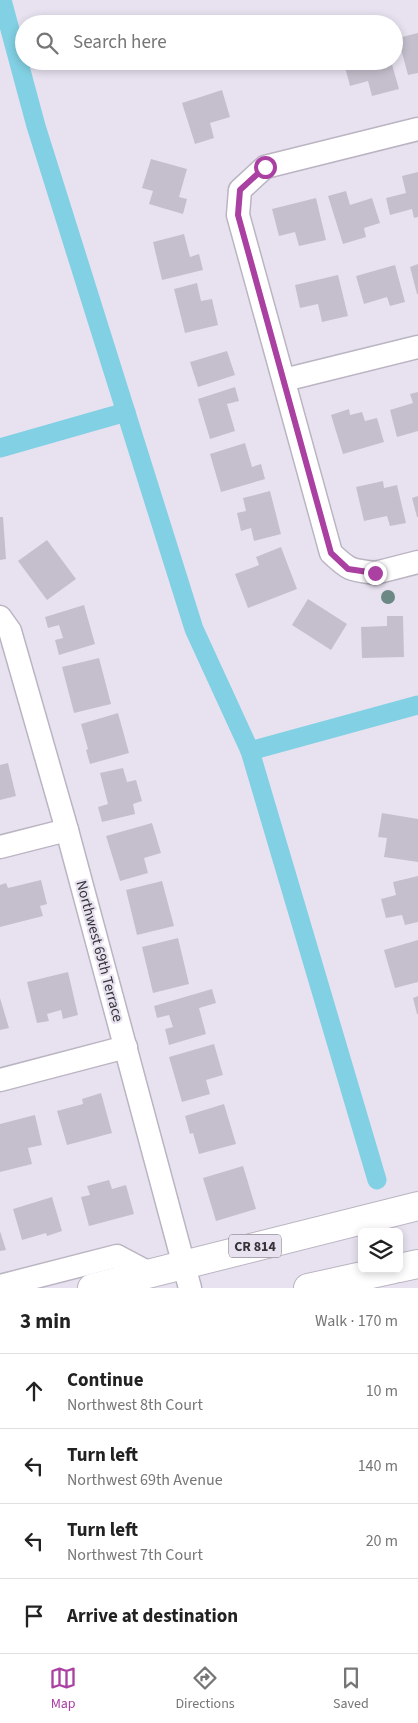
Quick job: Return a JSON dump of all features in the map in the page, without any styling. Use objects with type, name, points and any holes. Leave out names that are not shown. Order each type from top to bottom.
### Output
[{"type":"main road","name":"CR 814","points":[[92,1288],[149,1273],[187,1276],[418,1206]]},
{"type":"main road","points":[[403,1267],[418,1264]]},
{"type":"main road","points":[[308,1288],[376,1273]]},
{"type":"street","points":[[418,129],[265,167],[240,190],[238,215],[331,553],[348,569],[375,573],[418,562]]},
{"type":"street","points":[[284,380],[418,347]]},
{"type":"street","name":"Northwest 69th Terrace","points":[[0,617],[10,631],[67,830],[187,1276]]},
{"type":"street","points":[[0,847],[67,830]]},
{"type":"street","points":[[0,1080],[126,1047]]},
{"type":"street","points":[[0,1286],[117,1256],[149,1273]]},
{"type":"building","points":[[418,33],[418,73],[408,75],[403,56],[403,37]]},
{"type":"building","points":[[346,70],[394,70],[399,89],[372,96],[368,81],[350,86]]},
{"type":"building","points":[[222,90],[230,117],[210,123],[214,138],[195,144],[182,103]]},
{"type":"building","points":[[151,159],[187,169],[179,197],[187,199],[183,214],[149,204],[153,191],[142,188]]},
{"type":"building","points":[[418,172],[418,217],[414,218],[412,209],[390,215],[386,198],[406,193],[402,176]]},
{"type":"building","points":[[346,191],[350,205],[372,198],[380,223],[364,228],[366,237],[343,244],[328,196]]},
{"type":"building","points":[[316,198],[326,240],[299,246],[295,232],[279,236],[272,209]]},
{"type":"building","points":[[184,234],[190,257],[199,254],[203,270],[162,280],[153,242]]},
{"type":"building","points":[[418,264],[418,294],[417,294],[410,267]]},
{"type":"building","points":[[395,265],[405,302],[390,306],[387,297],[364,304],[356,276]]},
{"type":"building","points":[[338,275],[348,316],[322,322],[318,304],[300,308],[295,285]]},
{"type":"building","points":[[197,283],[201,301],[212,299],[218,325],[185,333],[174,289]]},
{"type":"building","points":[[227,351],[235,375],[198,387],[190,362]]},
{"type":"building","points":[[235,387],[239,401],[227,404],[235,431],[210,439],[198,399]]},
{"type":"building","points":[[418,392],[418,431],[397,437],[390,410],[413,403],[410,394]]},
{"type":"building","points":[[349,409],[350,415],[362,412],[365,421],[377,418],[384,442],[343,454],[331,415]]},
{"type":"building","points":[[245,443],[252,467],[261,464],[265,479],[221,492],[210,454]]},
{"type":"building","points":[[383,481],[384,488],[397,485],[406,523],[390,526],[387,516],[364,521],[356,487]]},
{"type":"building","points":[[270,491],[281,534],[254,541],[251,528],[241,531],[237,513],[246,511],[243,498]]},
{"type":"building","points":[[418,496],[418,517],[417,517],[412,498]]},
{"type":"building","points":[[0,517],[3,517],[6,559],[0,560]]},
{"type":"building","points":[[47,540],[76,579],[47,600],[18,561]]},
{"type":"building","points":[[281,547],[297,589],[248,608],[235,574],[259,565],[256,557]]},
{"type":"building","points":[[308,599],[347,624],[331,650],[292,625]]},
{"type":"building","points":[[84,605],[95,644],[59,655],[55,640],[63,638],[59,625],[48,628],[45,617]]},
{"type":"building","points":[[387,616],[403,616],[404,657],[362,658],[361,627],[387,626]]},
{"type":"building","points":[[99,658],[111,704],[74,713],[62,667]]},
{"type":"building","points":[[118,713],[129,753],[90,764],[81,724]]},
{"type":"building","points":[[8,763],[16,796],[0,800],[0,765]]},
{"type":"building","points":[[123,768],[127,782],[136,780],[142,801],[133,804],[135,814],[102,822],[98,807],[108,804],[100,773]]},
{"type":"building","points":[[382,813],[418,819],[418,862],[384,857],[387,838],[378,837]]},
{"type":"building","points":[[152,823],[161,853],[144,858],[148,873],[120,881],[106,836]]},
{"type":"building","points":[[418,876],[418,922],[405,925],[402,915],[386,918],[381,899],[396,895],[393,882]]},
{"type":"building","points":[[41,880],[47,904],[40,906],[43,916],[0,927],[0,885],[6,883],[8,888]]},
{"type":"building","points":[[162,881],[174,926],[137,935],[126,890]]},
{"type":"building","points":[[178,938],[189,984],[153,993],[142,947]]},
{"type":"building","points":[[418,940],[418,982],[395,988],[384,950]]},
{"type":"building","points":[[68,972],[78,1015],[63,1019],[61,1010],[47,1014],[49,1021],[37,1023],[27,982]]},
{"type":"building","points":[[212,989],[216,1003],[199,1008],[206,1034],[169,1045],[165,1029],[173,1027],[169,1015],[157,1018],[154,1006]]},
{"type":"building","points":[[418,996],[418,1014],[417,1014],[413,998]]},
{"type":"building","points":[[0,998],[9,1028],[0,1030]]},
{"type":"building","points":[[214,1044],[223,1075],[206,1080],[210,1094],[182,1102],[169,1057]]},
{"type":"building","points":[[101,1093],[112,1133],[67,1145],[57,1111],[83,1104],[82,1099]]},
{"type":"building","points":[[224,1104],[236,1144],[199,1154],[193,1133],[190,1134],[185,1116]]},
{"type":"building","points":[[35,1115],[42,1145],[28,1148],[32,1164],[0,1172],[0,1124]]},
{"type":"building","points":[[243,1166],[256,1209],[216,1221],[203,1178]]},
{"type":"building","points":[[109,1180],[112,1189],[126,1185],[134,1214],[89,1226],[81,1197],[90,1195],[87,1186]]},
{"type":"building","points":[[52,1197],[62,1231],[47,1236],[46,1233],[22,1240],[13,1209]]},
{"type":"building","points":[[0,1231],[6,1250],[0,1251]]},
{"type":"waterway","points":[[2,0],[15,48]]},
{"type":"waterway","points":[[21,70],[36,126],[194,629],[250,751],[377,1180]]},
{"type":"waterway","points":[[0,448],[126,412]]},
{"type":"waterway","points":[[250,751],[418,705]]},
{"type":"route","points":[[265,167],[240,190],[238,215],[331,553],[348,569],[375,573]]}]
